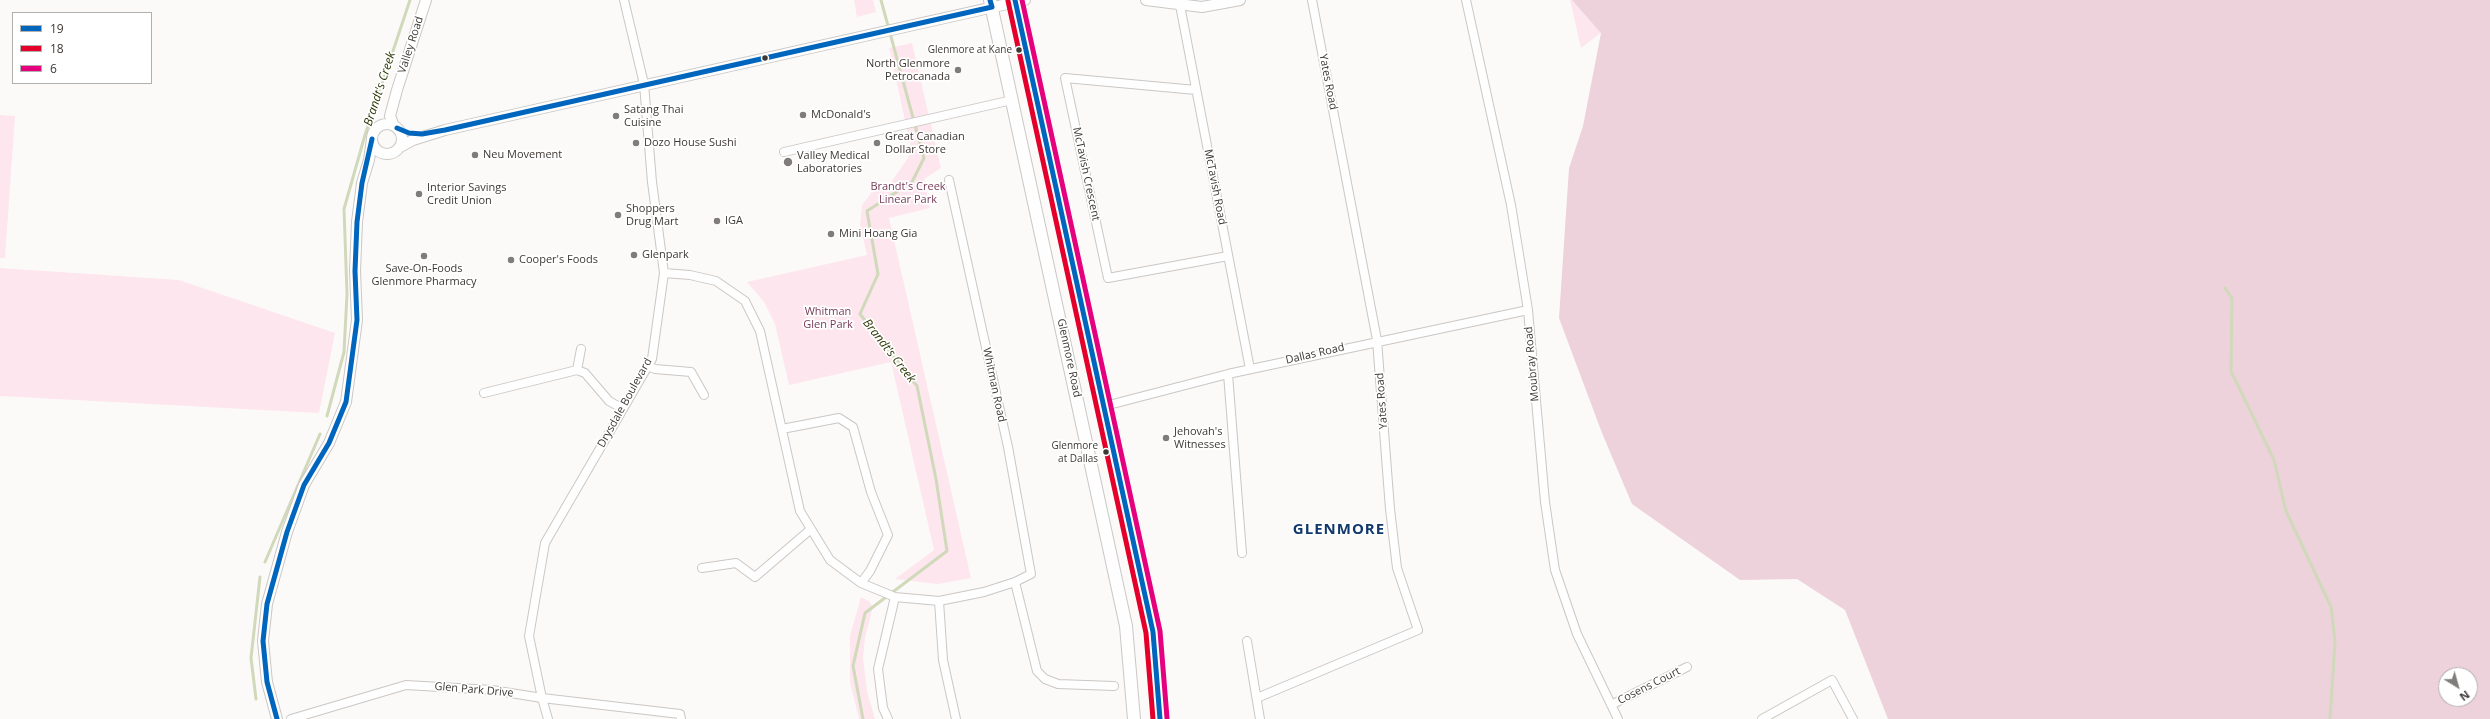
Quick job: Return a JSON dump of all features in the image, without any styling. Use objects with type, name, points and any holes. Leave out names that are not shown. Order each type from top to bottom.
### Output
[{"type":"main road","points":[[1018,0],[1153,632],[1160,719]]},
{"type":"main road","name":"Glenmore Road","points":[[991,4],[1126,626],[1134,719]]},
{"type":"street","name":"Valley Road","points":[[362,183],[379,159],[396,151],[402,139],[390,116],[396,90],[426,0]]},
{"type":"street","name":"Drysdale Boulevard","points":[[548,719],[529,636],[545,542],[652,359],[664,273],[652,182],[644,84],[624,0]]},
{"type":"street","points":[[445,130],[413,140],[396,151],[378,151],[374,134],[384,124],[396,127],[409,133],[422,134],[445,130],[991,4],[1018,0]]},
{"type":"street","points":[[1146,0],[1179,2],[1202,7],[1240,0]]},
{"type":"street","name":"Yates Road","points":[[1257,698],[1418,630],[1397,568],[1390,509],[1377,340],[1312,0]]},
{"type":"street","name":"Moubray Road","points":[[1466,0],[1511,205],[1528,310],[1545,502],[1555,570],[1577,634],[1618,719]]},
{"type":"street","name":"McTavish Road","points":[[1179,2],[1250,369]]},
{"type":"street","name":"McTavish Crescent","points":[[1196,90],[1065,78],[1108,278],[1228,256]]},
{"type":"street","name":"Valley Road","points":[[277,719],[266,682],[263,641],[267,604],[285,538],[304,486],[329,443],[346,402],[357,320],[354,271],[357,222],[362,183],[369,160],[374,134],[396,90]]},
{"type":"street","points":[[784,152],[1012,100]]},
{"type":"street","name":"Whitman Road","points":[[664,273],[690,275],[716,280],[745,301],[760,331],[800,511],[830,560],[861,582],[895,597],[939,601],[970,596],[1016,582],[1031,574],[1008,447],[949,180]]},
{"type":"street","name":"Dallas Road","points":[[1105,406],[1228,374],[1377,340],[1528,310]]},
{"type":"street","points":[[577,370],[581,349]]},
{"type":"street","points":[[648,366],[655,369],[691,372],[704,395]]},
{"type":"street","points":[[484,392],[577,370],[585,373],[610,401],[623,409]]},
{"type":"street","points":[[1228,374],[1242,553]]},
{"type":"street","points":[[782,429],[840,418],[853,427],[871,492],[888,535],[870,571],[861,582]]},
{"type":"street","points":[[702,568],[736,563],[755,577],[811,529]]},
{"type":"street","points":[[1016,582],[1037,671],[1045,679],[1058,684],[1114,686]]},
{"type":"street","points":[[888,719],[884,708],[878,669],[895,597]]},
{"type":"street","points":[[939,601],[943,660],[956,719]]},
{"type":"street","points":[[1247,641],[1260,719]]},
{"type":"street","name":"Cosens Court","points":[[1611,705],[1687,667]]},
{"type":"street","points":[[1762,719],[1832,680],[1853,719]]},
{"type":"street","name":"Glen Park Drive","points":[[291,719],[406,686],[492,690],[542,698],[680,714],[681,719]]},
{"type":"green space","points":[[854,0],[873,0],[876,12],[857,17]]},
{"type":"green space","points":[[1570,0],[1644,0],[1581,48]]},
{"type":"green space","points":[[912,43],[941,168],[924,179],[930,208],[889,218],[971,578],[938,584],[895,579],[934,550],[891,362],[789,385],[775,324],[764,302],[747,282],[867,255],[860,224],[862,205],[872,192],[888,187],[912,152],[889,48]]},
{"type":"green space","points":[[0,115],[15,116],[5,258],[0,258]]},
{"type":"green space","points":[[0,268],[179,280],[335,333],[319,413],[0,396]]},
{"type":"green space","points":[[861,597],[869,601],[873,607],[865,638],[863,658],[867,691],[875,719],[859,719],[850,682],[850,636]]},
{"type":"shaded area","points":[[1572,0],[2490,0],[2490,719],[1888,719],[1845,610],[1797,579],[1740,580],[1632,504],[1602,433],[1559,318],[1569,168],[1583,126],[1601,33]]},
{"type":"waterway","name":"Brandt's Creek","points":[[327,416],[344,352],[347,294],[344,209],[365,135],[410,0]]},
{"type":"waterway","name":"Brandt's Creek","points":[[863,719],[853,666],[865,613],[947,551],[936,479],[917,386],[860,314],[878,274],[867,211],[912,182],[924,158],[881,0]]},
{"type":"waterway","points":[[2225,288],[2232,298],[2231,371],[2274,460],[2286,511],[2331,607],[2335,641],[2330,719]]},
{"type":"waterway","name":"Brandt's Creek","points":[[265,562],[320,434]]},
{"type":"waterway","name":"Brandt's Creek","points":[[256,699],[251,658],[260,577]]},
{"type":"transit line","name":"19","points":[[397,128],[409,133],[422,134],[445,130],[992,7],[990,0]]},
{"type":"transit line","name":"19","points":[[1015,0],[1153,632],[1160,719]]},
{"type":"transit line","name":"6","points":[[1022,0],[1160,631],[1167,718]]},
{"type":"transit line","name":"18","points":[[1008,1],[1146,633],[1153,719]]},
{"type":"transit line","name":"19","points":[[277,719],[267,682],[263,641],[267,604],[287,532],[304,485],[329,443],[346,402],[357,320],[355,271],[357,222],[362,183],[372,139]]},
{"type":"place","name":"Glenmore at Kane","points":[[1019,50]]},
{"type":"place","name":"North Glenmore Petrocanada","points":[[958,70]]},
{"type":"place","name":"McDonald's","points":[[803,115]]},
{"type":"place","name":"Satang Thai Cuisine","points":[[616,116]]},
{"type":"place","name":"Dozo House Sushi","points":[[636,143]]},
{"type":"place","name":"Great Canadian Dollar Store","points":[[877,143]]},
{"type":"place","name":"Neu Movement","points":[[475,155]]},
{"type":"place","name":"Valley Medical Laboratories","points":[[788,162]]},
{"type":"place","name":"Interior Savings Credit Union","points":[[419,194]]},
{"type":"place","name":"Shoppers Drug Mart","points":[[618,215]]},
{"type":"place","name":"IGA","points":[[717,221]]},
{"type":"place","name":"Mini Hoang Gia","points":[[831,234]]},
{"type":"place","name":"Glenpark","points":[[634,255]]},
{"type":"place","name":"Save-On-Foods Glenmore Pharmacy","points":[[424,256]]},
{"type":"place","name":"Cooper's Foods","points":[[511,260]]},
{"type":"place","name":"Jehovah's Witnesses","points":[[1166,438]]},
{"type":"place","name":"Glenmore at Dallas","points":[[1106,452]]},
{"type":"district","name":"GLENMORE","points":[[1339,530]]},
{"type":"park label","name":"Brandt's Creek Linear Park","points":[[908,193]]},
{"type":"park label","name":"Whitman Glen Park","points":[[828,318]]}]
